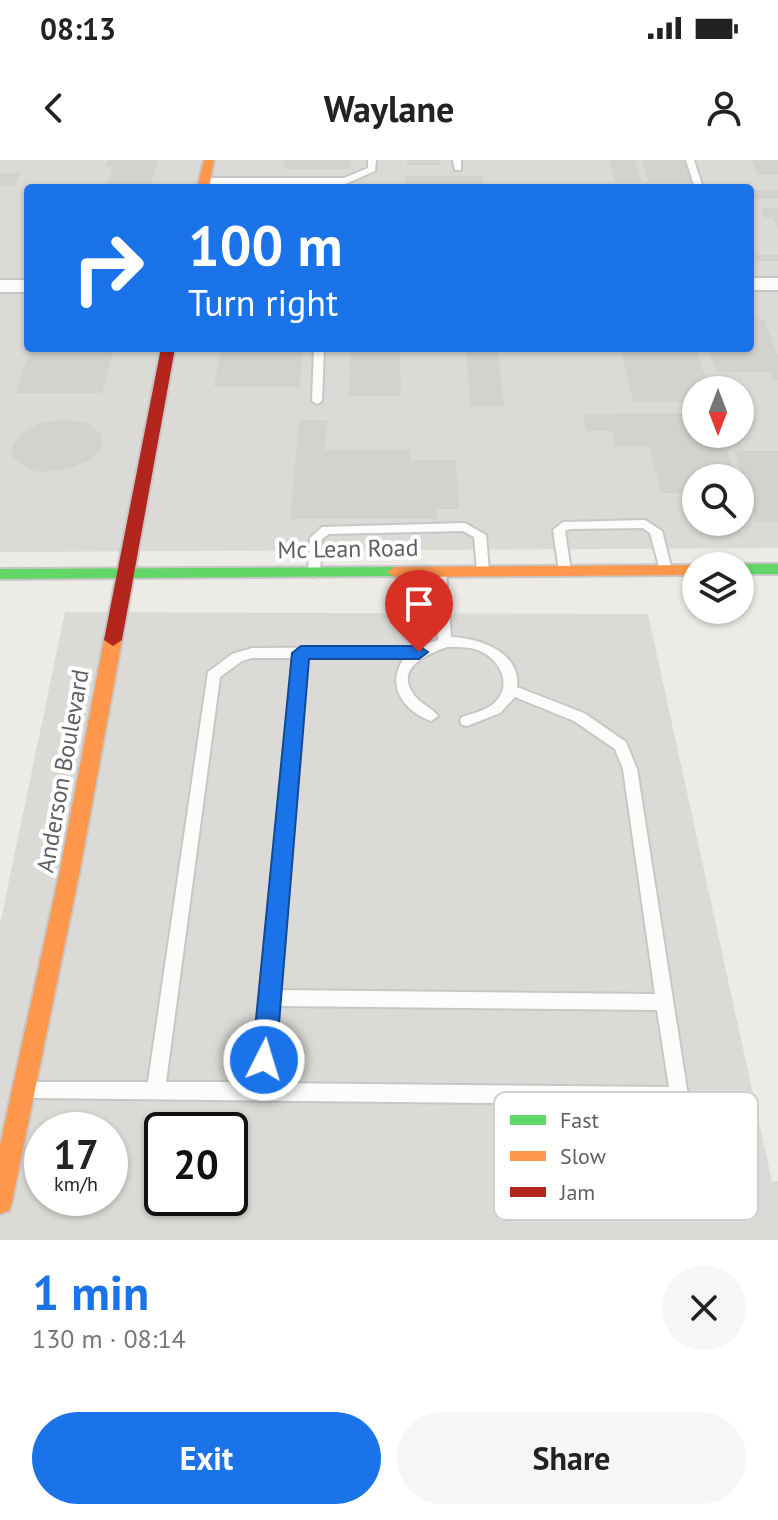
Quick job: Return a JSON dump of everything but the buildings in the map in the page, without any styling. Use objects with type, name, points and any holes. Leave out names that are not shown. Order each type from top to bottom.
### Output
[{"type":"street","points":[[204,184],[209,160]]},
{"type":"street","points":[[754,284],[778,284]]},
{"type":"street","points":[[0,286],[24,286]]},
{"type":"street","name":"Anderson Boulevard","points":[[0,1202],[70,870],[167,352]]},
{"type":"street","points":[[754,569],[778,569]]},
{"type":"street","name":"Mc Lean Road","points":[[0,574],[682,570]]},
{"type":"lane","points":[[204,184],[345,181],[358,178],[372,169],[372,160]]},
{"type":"lane","points":[[690,160],[698,184]]},
{"type":"lane","points":[[317,401],[319,352]]},
{"type":"lane","points":[[565,571],[559,530],[567,525],[645,524],[656,531],[666,570]]},
{"type":"lane","points":[[314,573],[316,538],[326,530],[465,527],[480,535],[483,571]]},
{"type":"lane","points":[[440,572],[445,642]]},
{"type":"lane","points":[[156,1091],[213,675],[237,657],[252,653],[419,652],[445,642],[469,643],[493,651],[505,661],[512,673],[512,690],[499,709],[467,721]]},
{"type":"lane","points":[[419,652],[404,668],[402,681],[406,695],[416,707],[431,716]]},
{"type":"lane","points":[[261,1091],[301,653]]},
{"type":"lane","points":[[512,690],[579,717],[621,746],[630,769],[678,1092]]},
{"type":"lane","points":[[270,998],[665,1002]]},
{"type":"lane","points":[[24,1090],[494,1094]]},
{"type":"shaded area","points":[[0,160],[778,160],[778,548],[0,552]]},
{"type":"shaded area","points":[[65,612],[648,614],[753,1092],[494,1092],[494,1220],[758,1220],[758,1117],[772,1181],[778,1181],[778,1240],[0,1240],[0,924]]},
{"type":"traffic: fast","points":[[754,569],[778,569]]},
{"type":"traffic: fast","points":[[0,574],[395,572]]},
{"type":"traffic: slow","points":[[204,184],[209,160]]},
{"type":"traffic: slow","points":[[395,572],[682,570]]},
{"type":"traffic: slow","points":[[0,1202],[70,870],[113,640]]},
{"type":"traffic: jam","points":[[113,640],[167,352]]},
{"type":"route","points":[[264,1060],[301,653],[419,652]]}]
